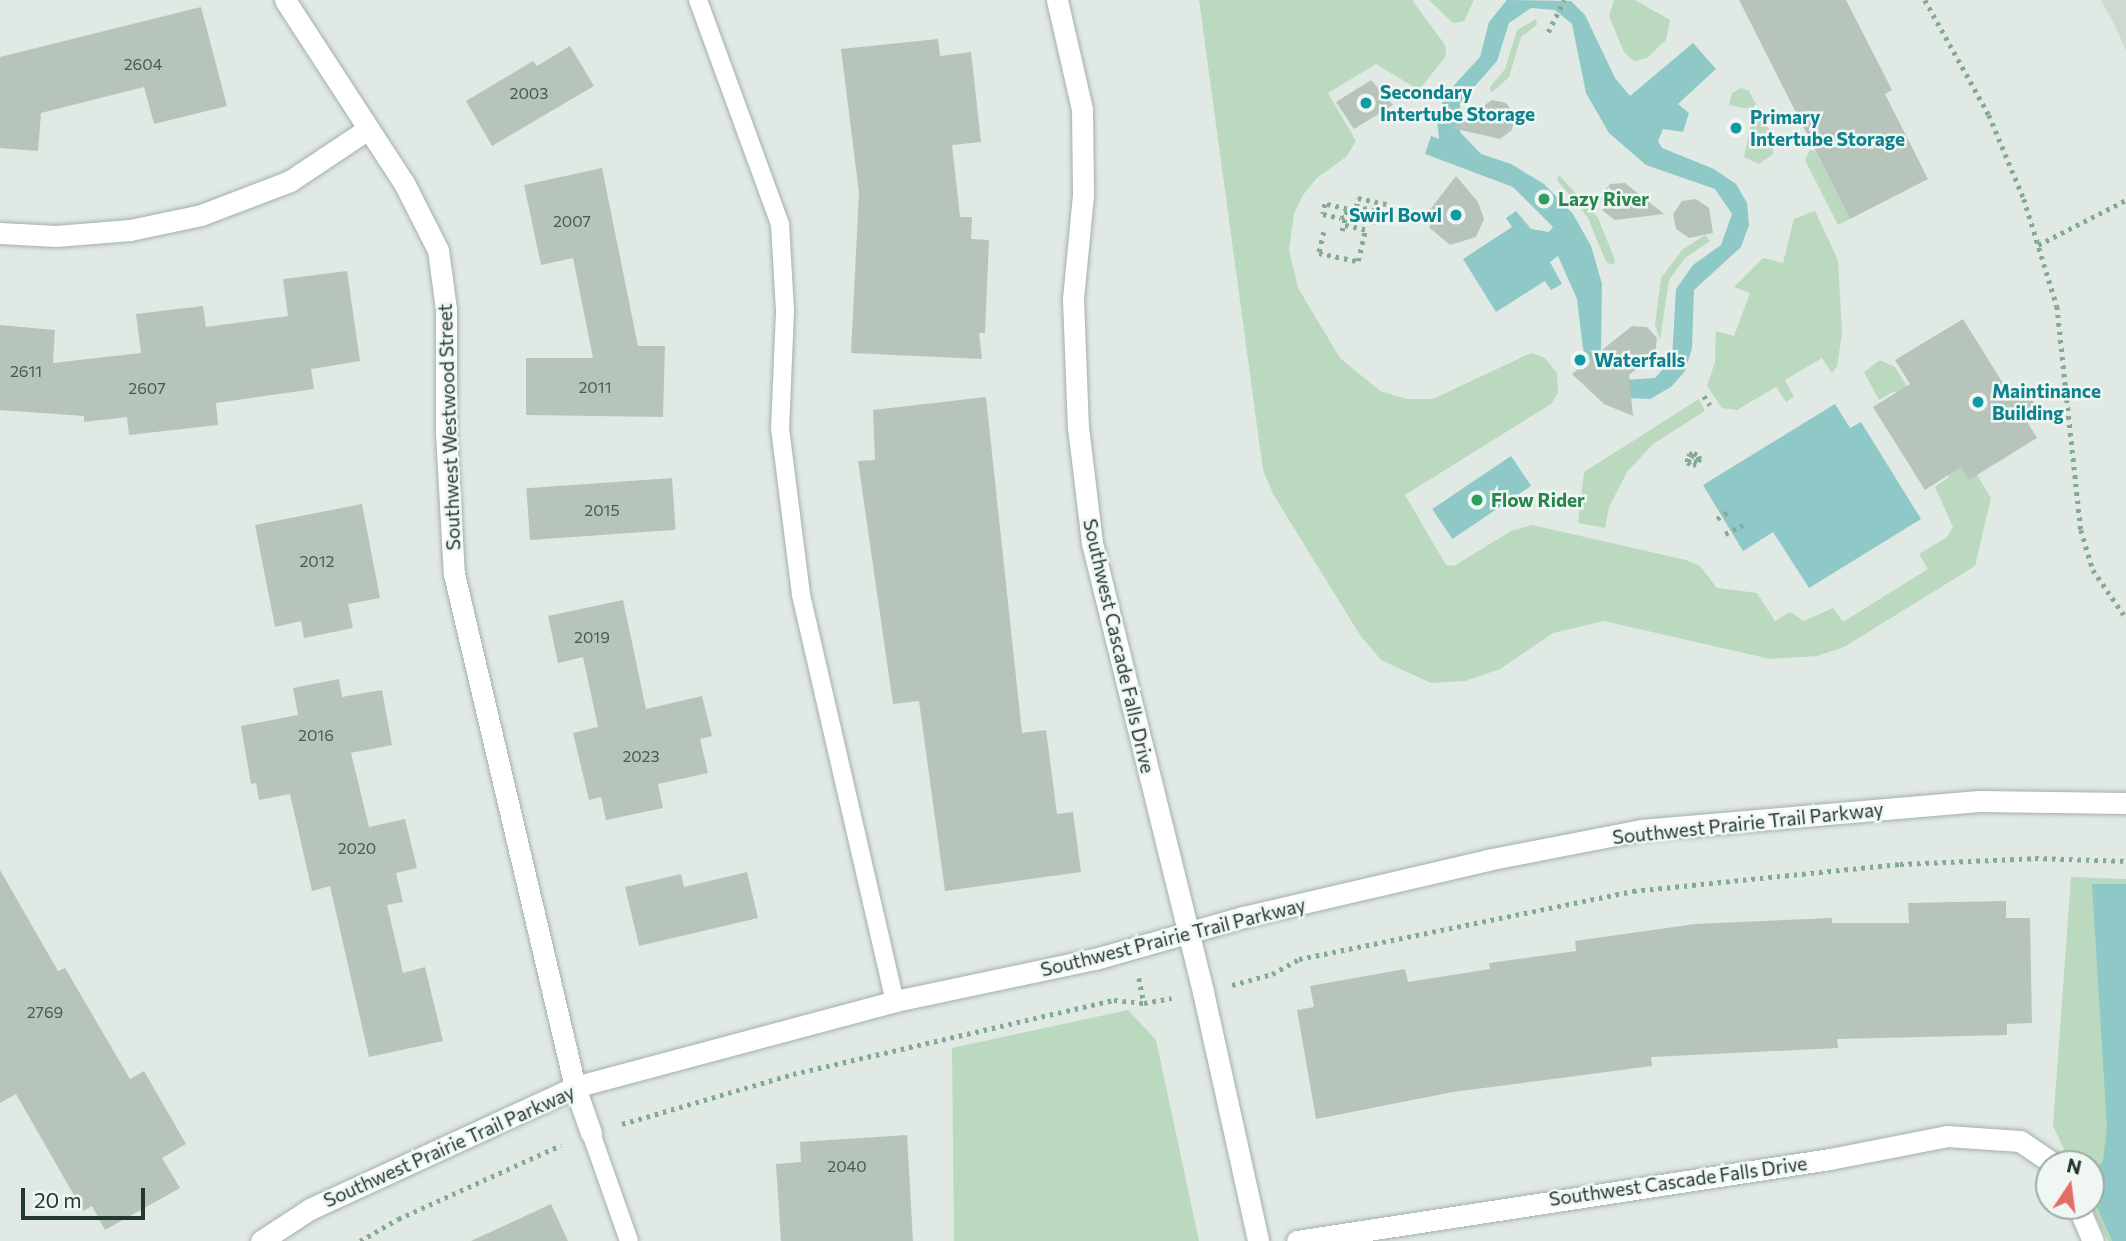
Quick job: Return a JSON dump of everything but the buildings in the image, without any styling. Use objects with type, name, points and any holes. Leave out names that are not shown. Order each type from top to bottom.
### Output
[{"type":"street","name":"Southwest Westwood Street","points":[[285,0],[404,183],[438,250],[446,309],[446,433],[454,574],[575,1087],[590,1133]]},
{"type":"street","name":"Southwest Cascade Falls Drive","points":[[1057,0],[1082,109],[1083,195],[1073,299],[1078,427],[1092,543],[1203,992],[1258,1241]]},
{"type":"street","points":[[0,233],[56,236],[130,230],[201,215],[290,181],[368,129]]},
{"type":"street","name":"Southwest Prairie Trail Parkway","points":[[261,1241],[310,1209],[575,1087],[895,1001],[1188,935],[1242,917],[1487,860],[1641,830],[1979,801],[2126,803]]},
{"type":"street","name":"Southwest Cascade Falls Drive","points":[[1297,1241],[1830,1159],[1947,1136],[2020,1141],[2035,1151]]},
{"type":"street","points":[[2084,1220],[2093,1241]]},
{"type":"lane","points":[[698,0],[779,224],[785,311],[780,428],[801,595],[895,1001]]},
{"type":"lane","points":[[590,1133],[629,1241]]},
{"type":"path","points":[[1548,32],[1564,0]]},
{"type":"path","points":[[1925,0],[1989,115],[2038,245],[2057,306],[2081,530],[2093,570],[2126,618]]},
{"type":"path","points":[[1324,232],[1319,253],[1358,261],[1365,230],[1343,225],[1342,232],[1345,220],[1347,209],[1325,204],[1323,214],[1342,218],[1348,216],[1381,223],[1383,213],[1356,207],[1358,198],[1390,205]]},
{"type":"path","points":[[2038,245],[2126,200]]},
{"type":"path","points":[[1704,396],[1710,405]]},
{"type":"path","points":[[1697,463],[1688,462],[1691,454],[1699,458],[1696,465],[1687,462],[1689,454],[1694,453],[1699,456],[1700,459],[1697,463]]},
{"type":"path","points":[[1717,519],[1730,511]]},
{"type":"path","points":[[1725,534],[1743,525]]},
{"type":"path","points":[[360,1241],[514,1163],[590,1133],[793,1074],[1114,1000],[1143,1003],[1203,992],[1255,980],[1299,960],[1633,891],[1900,864],[2035,858],[2126,860]]},
{"type":"path","points":[[1134,946],[1143,1003]]},
{"type":"shaded area","points":[[2101,0],[2126,0],[2126,50],[2113,22]]},
{"type":"green space","points":[[1199,0],[1412,0],[1445,45],[1446,56],[1419,90],[1376,64],[1328,93],[1356,141],[1347,156],[1317,178],[1303,195],[1294,213],[1289,250],[1298,288],[1340,358],[1380,391],[1406,399],[1433,399],[1531,353],[1545,358],[1557,373],[1558,393],[1551,404],[1405,495],[1446,565],[1454,566],[1511,531],[1532,525],[1686,560],[1700,566],[1717,588],[1757,593],[1775,621],[1790,612],[1804,621],[1833,608],[1843,622],[1928,569],[1919,554],[1947,537],[1953,527],[1935,487],[1949,477],[1895,391],[1879,400],[1864,372],[1880,360],[1895,367],[1950,456],[1977,475],[1991,498],[1975,566],[1844,647],[1817,656],[1770,659],[1604,621],[1553,633],[1500,669],[1465,681],[1431,683],[1381,660],[1360,635],[1273,494],[1263,470]]},
{"type":"green space","points":[[1429,0],[1474,0],[1464,21],[1453,23]]},
{"type":"green space","points":[[1614,0],[1635,0],[1670,20],[1666,40],[1647,58],[1634,61],[1624,52],[1609,16]]},
{"type":"green space","points":[[1536,19],[1537,25],[1521,37],[1509,77],[1491,93],[1490,87],[1505,69],[1517,30]]},
{"type":"green space","points":[[1741,88],[1749,91],[1773,137],[1773,154],[1759,164],[1744,157],[1754,110],[1729,105],[1732,93]]},
{"type":"green space","points":[[1810,150],[1815,151],[1850,219],[1838,225],[1805,160]]},
{"type":"green space","points":[[1559,175],[1598,218],[1615,260],[1613,265],[1606,262],[1588,218],[1557,180]]},
{"type":"green space","points":[[1815,211],[1838,260],[1842,333],[1837,367],[1832,373],[1822,358],[1785,380],[1794,397],[1786,402],[1776,387],[1737,410],[1722,408],[1707,386],[1715,362],[1716,331],[1734,336],[1750,293],[1734,287],[1763,258],[1783,263],[1794,219]]},
{"type":"green space","points":[[1705,235],[1710,241],[1685,258],[1669,280],[1660,340],[1655,324],[1661,278],[1682,250]]},
{"type":"green space","points":[[1699,399],[1705,411],[1653,444],[1627,472],[1609,507],[1605,528],[1578,523],[1584,472]]},
{"type":"green space","points":[[2071,877],[2126,879],[2126,1241],[2108,1241],[2098,1220],[2105,1220],[2105,1150],[2064,1150],[2053,1126]]},
{"type":"green space","points":[[1128,1010],[1156,1040],[1199,1241],[954,1241],[952,1048]]},
{"type":"water","name":"Lazy River","points":[[1507,0],[1571,1],[1585,15],[1615,78],[1630,96],[1693,43],[1716,69],[1678,104],[1689,113],[1683,132],[1663,129],[1658,141],[1662,148],[1714,169],[1736,184],[1747,203],[1749,225],[1741,247],[1694,290],[1692,348],[1685,371],[1671,387],[1650,399],[1625,398],[1585,365],[1577,299],[1558,256],[1550,262],[1562,284],[1551,290],[1545,281],[1496,312],[1463,259],[1512,227],[1506,218],[1516,211],[1531,229],[1549,232],[1553,227],[1513,187],[1425,154],[1431,136],[1439,139],[1437,119],[1445,95],[1480,57],[1489,22]],"holes":[[[1531,8],[1555,10],[1572,24],[1586,93],[1609,133],[1646,165],[1715,189],[1732,214],[1721,245],[1693,265],[1676,289],[1672,359],[1655,378],[1624,380],[1601,352],[1602,284],[1591,246],[1573,214],[1544,184],[1511,164],[1481,154],[1460,132],[1460,103],[1497,61],[1509,23]]]},
{"type":"water","points":[[1835,404],[1850,428],[1861,422],[1921,519],[1809,588],[1773,532],[1743,551],[1703,485]]},
{"type":"water","name":"Flow Rider","points":[[1511,456],[1531,486],[1452,539],[1432,509]]},
{"type":"water","points":[[2092,884],[2126,884],[2126,1241],[2112,1241],[2103,1220],[2105,1220],[2104,1150],[2107,1127]]},
{"type":"place","name":"Secondary Intertube Storage","points":[[1366,103]]},
{"type":"place","name":"Primary Intertube Storage","points":[[1736,128]]},
{"type":"place","name":"Lazy River","points":[[1544,199]]},
{"type":"place","name":"Swirl Bowl","points":[[1456,215]]},
{"type":"place","name":"Waterfalls","points":[[1580,360]]},
{"type":"place","name":"Maintinance Building","points":[[1978,402]]},
{"type":"place","name":"Flow Rider","points":[[1477,500]]}]
